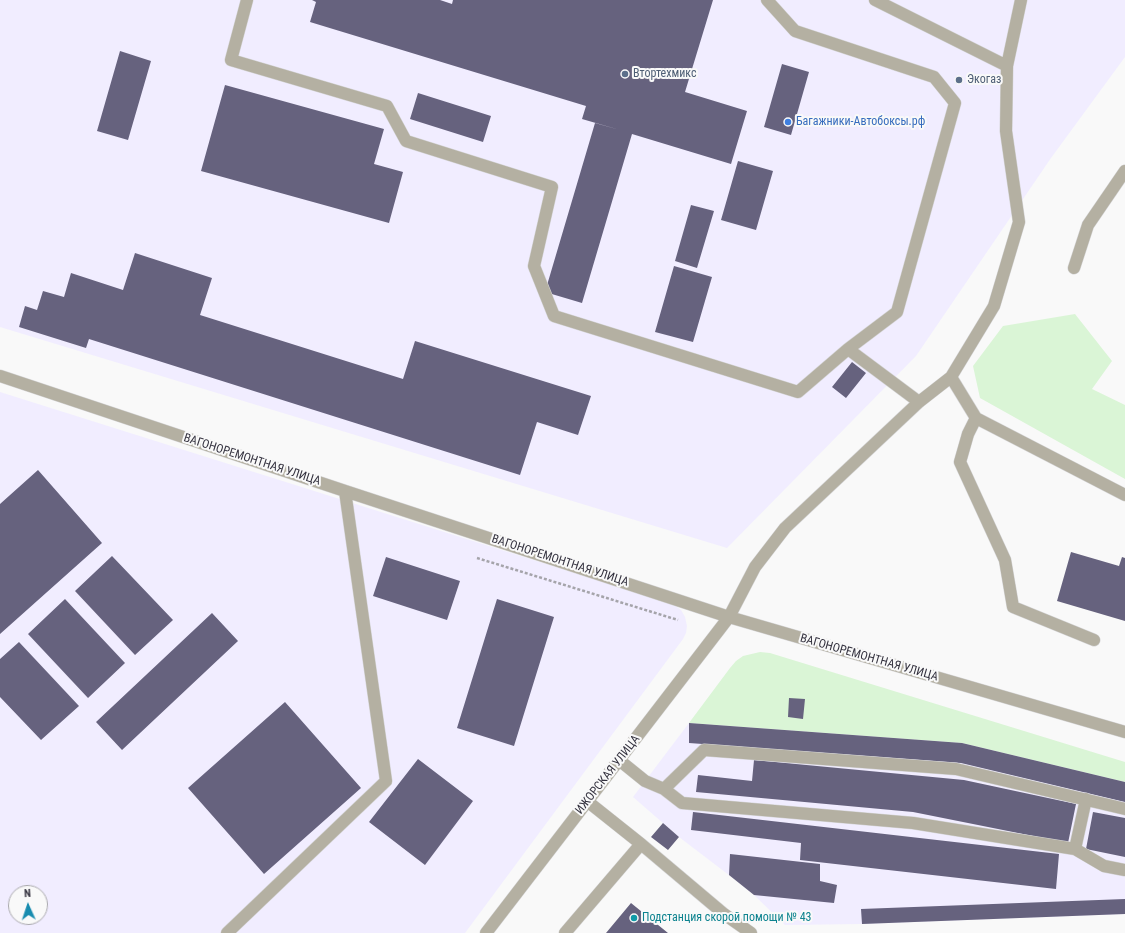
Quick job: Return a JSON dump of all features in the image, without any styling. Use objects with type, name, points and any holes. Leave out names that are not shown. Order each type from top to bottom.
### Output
[{"type":"street","points":[[247,0],[231,60],[386,106],[406,141],[552,187],[534,266],[554,316],[798,392],[848,349],[897,312],[955,103],[934,77],[795,31],[767,0]]},
{"type":"street","points":[[875,0],[1007,66]]},
{"type":"street","points":[[1021,0],[1007,66],[1006,131],[1018,222],[994,306],[951,377],[976,418],[1125,495]]},
{"type":"street","points":[[1074,268],[1088,225],[1125,170]]},
{"type":"street","points":[[848,349],[919,402]]},
{"type":"street","name":"ВАГОНОРЕМОНТНАЯ УЛИЦА","points":[[0,376],[730,617],[1125,732]]},
{"type":"street","name":"ИЖОРСКАЯ УЛИЦА","points":[[486,933],[730,617],[755,567],[785,528],[919,402],[951,377]]},
{"type":"street","points":[[976,418],[968,434],[960,462],[1005,560],[1013,607],[1094,640]]},
{"type":"street","points":[[228,933],[386,781],[345,491]]},
{"type":"street","points":[[664,789],[704,750],[956,769],[1125,809]]},
{"type":"street","points":[[619,760],[645,781],[664,789],[682,803],[913,823],[1075,849],[1104,866],[1125,870]]},
{"type":"street","points":[[1075,849],[1086,800]]},
{"type":"street","points":[[587,802],[641,844],[724,914],[751,933]]},
{"type":"street","points":[[565,933],[641,844]]},
{"type":"path","points":[[477,558],[678,620]]},
{"type":"shaded area","points":[[0,0],[1125,0],[1125,57],[1051,158],[916,356],[727,548],[0,327]]},
{"type":"shaded area","points":[[0,392],[673,604],[681,610],[685,617],[687,626],[683,639],[465,933],[0,933]]},
{"type":"shaded area","points":[[689,723],[962,743],[1125,782],[1125,914],[862,924],[785,925],[754,895],[679,837],[633,797]]},
{"type":"green space","points":[[1075,314],[1112,361],[1092,389],[1125,405],[1125,479],[980,398],[973,366],[1003,326]]},
{"type":"green space","points":[[760,652],[770,653],[1125,762],[1125,782],[962,743],[689,723],[736,661],[743,656]]},
{"type":"building","points":[[312,0],[440,0],[452,4],[453,0],[713,0],[685,92],[747,111],[731,164],[632,134],[582,303],[545,292],[595,123],[620,130],[582,119],[586,106],[310,22],[316,2]]},
{"type":"building","points":[[120,51],[151,61],[128,140],[97,131]]},
{"type":"building","points":[[782,64],[809,72],[791,135],[764,127]]},
{"type":"building","points":[[225,85],[384,129],[374,164],[403,172],[389,223],[201,171]]},
{"type":"building","points":[[418,93],[491,116],[483,142],[410,119]]},
{"type":"building","points":[[738,161],[773,171],[756,230],[721,220]]},
{"type":"building","points":[[691,205],[714,211],[697,268],[675,261]]},
{"type":"building","points":[[135,253],[212,278],[200,315],[403,379],[415,341],[591,396],[578,435],[537,422],[520,475],[89,339],[86,348],[19,327],[25,306],[37,310],[43,291],[64,297],[71,273],[123,290]]},
{"type":"building","points":[[674,266],[712,277],[693,342],[655,332]]},
{"type":"building","points":[[852,362],[866,373],[846,398],[832,387]]},
{"type":"building","points":[[38,470],[102,543],[0,634],[0,504]]},
{"type":"building","points":[[1071,552],[1119,566],[1122,557],[1125,558],[1125,621],[1057,601]]},
{"type":"building","points":[[112,556],[173,620],[135,655],[75,591]]},
{"type":"building","points":[[386,557],[460,581],[447,620],[373,596]]},
{"type":"building","points":[[65,599],[125,663],[88,698],[28,634]]},
{"type":"building","points":[[497,599],[554,617],[514,746],[457,728]]},
{"type":"building","points":[[212,613],[238,641],[122,750],[96,722]]},
{"type":"building","points":[[19,642],[79,706],[41,740],[0,697],[0,659]]},
{"type":"building","points":[[789,698],[805,699],[803,719],[788,717]]},
{"type":"building","points":[[285,702],[361,788],[264,874],[188,788]]},
{"type":"building","points":[[689,723],[962,743],[1125,782],[1125,802],[961,763],[689,743]]},
{"type":"building","points":[[418,759],[473,801],[425,865],[369,822]]},
{"type":"building","points":[[754,760],[964,780],[1076,804],[1068,843],[913,812],[696,792],[698,775],[752,781]]},
{"type":"building","points":[[693,812],[1059,854],[1056,889],[800,860],[801,843],[691,830]]},
{"type":"building","points":[[1093,812],[1125,818],[1125,857],[1086,849]]},
{"type":"building","points":[[663,823],[679,837],[668,850],[651,837]]},
{"type":"building","points":[[730,854],[820,864],[820,881],[837,885],[834,903],[754,895],[729,875]]},
{"type":"building","points":[[1125,899],[1125,914],[862,924],[861,909]]},
{"type":"building","name":"Подстанция скорой помощи № 43","points":[[631,903],[668,933],[606,933]]},
{"type":"place","name":"Втортехмикс","points":[[625,74]]},
{"type":"place","name":"Экогаз","points":[[959,80]]},
{"type":"place","name":"Багажники-Автобоксы.рф","points":[[788,122]]},
{"type":"place","name":"Подстанция скорой помощи № 43","points":[[634,918]]}]
